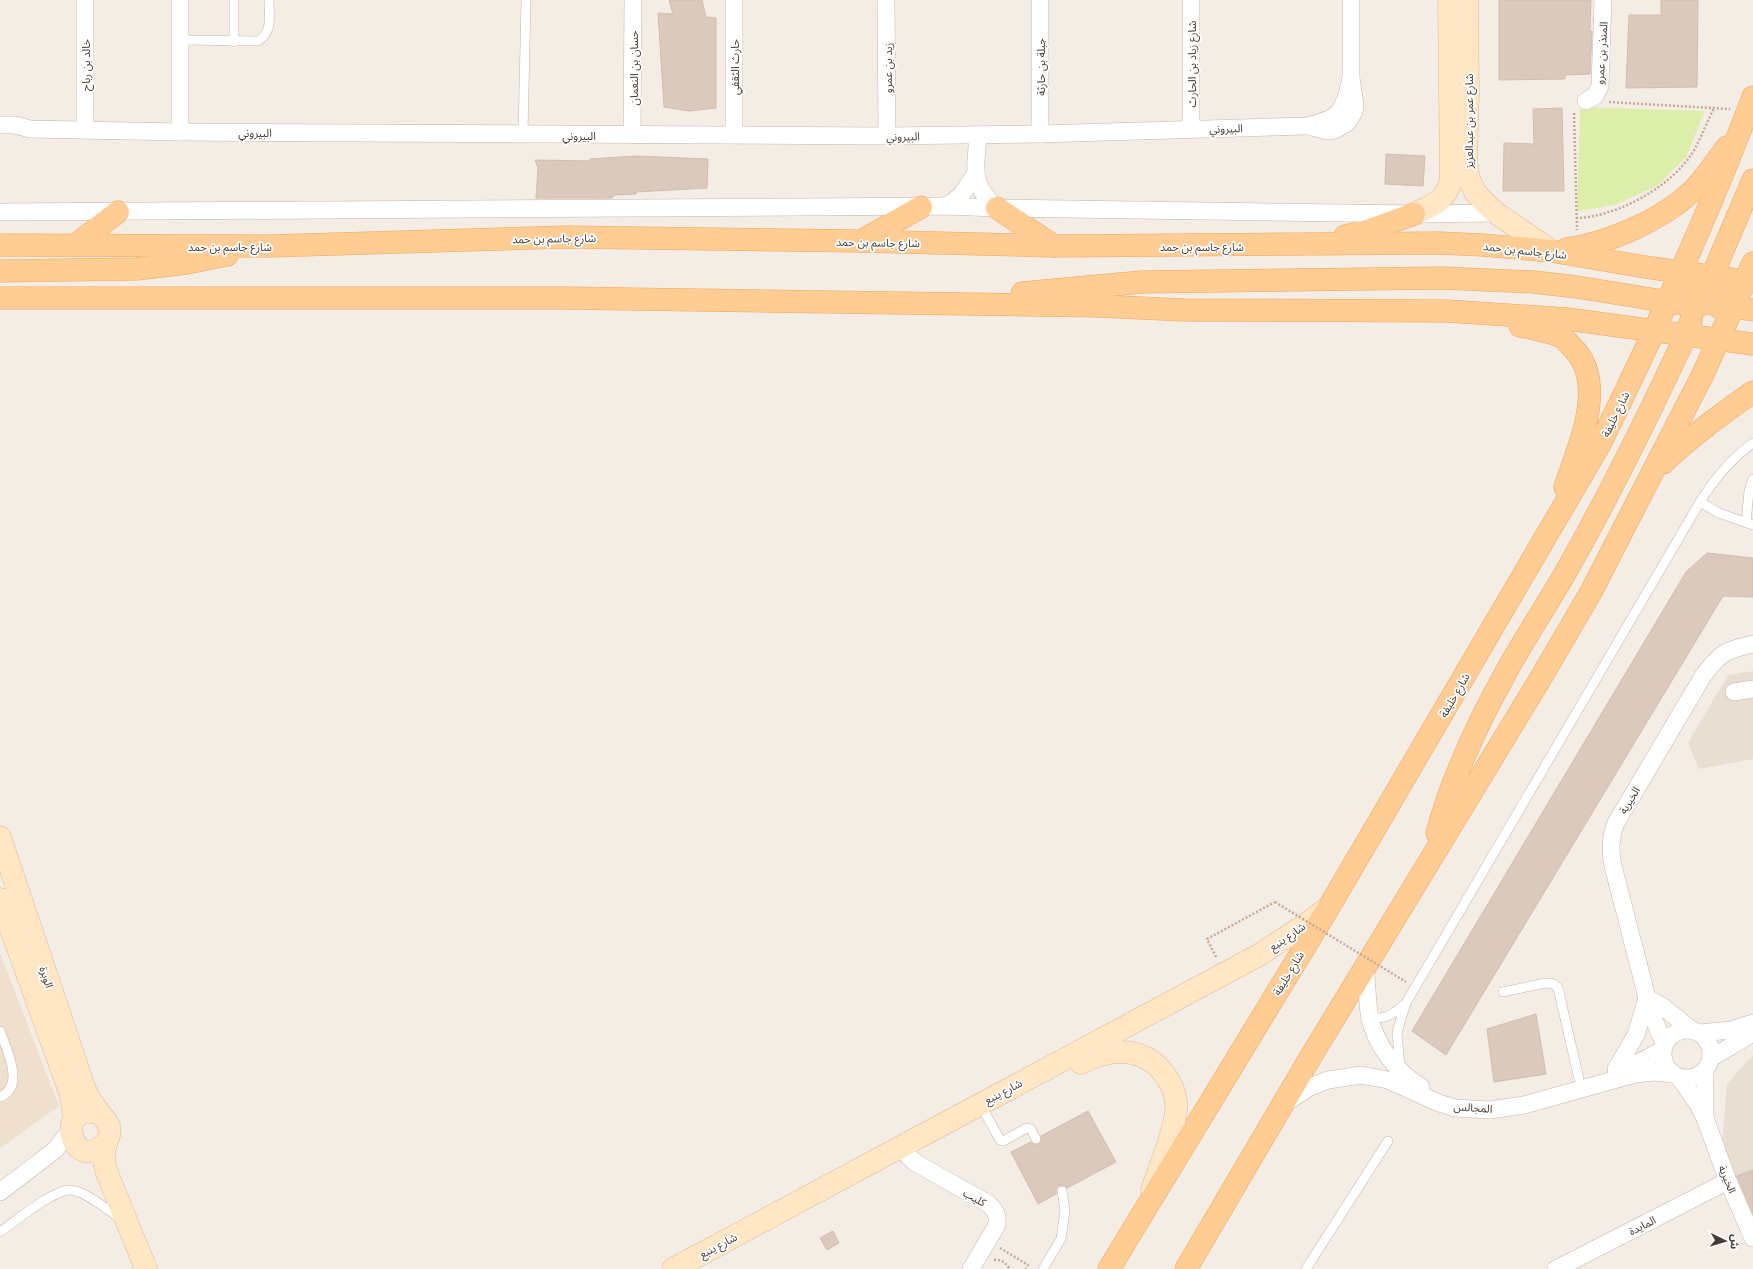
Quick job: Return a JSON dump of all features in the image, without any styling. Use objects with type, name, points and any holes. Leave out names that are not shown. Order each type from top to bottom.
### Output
[{"type":"main road","points":[[1551,251],[1577,248],[1621,233],[1652,220],[1682,200],[1697,186],[1748,110]]},
{"type":"main road","name":"شارع خليفة","points":[[1109,1269],[1146,1205],[1329,907],[1553,527],[1600,444],[1682,272],[1721,181],[1748,110]]},
{"type":"main road","points":[[1429,860],[1444,806],[1463,757],[1485,710],[1592,525],[1630,454],[1699,308],[1753,180]]},
{"type":"main road","points":[[861,241],[921,207]]},
{"type":"main road","points":[[997,208],[1054,246]]},
{"type":"main road","points":[[75,245],[118,212]]},
{"type":"main road","points":[[1294,246],[1364,232],[1414,214]]},
{"type":"main road","name":"شارع جاسم بن حمد","points":[[0,245],[270,246],[567,237],[861,241],[1054,246],[1294,246],[1439,244],[1482,245],[1551,251],[1712,276],[1750,275]]},
{"type":"main road","points":[[0,271],[136,269],[163,267],[270,246]]},
{"type":"main road","points":[[1682,272],[1708,326],[1719,339]]},
{"type":"main road","points":[[1655,331],[1667,323],[1720,300],[1734,292],[1750,275]]},
{"type":"main road","points":[[1186,1269],[1429,860],[1539,681],[1591,592],[1672,437],[1719,339],[1743,309],[1750,275]]},
{"type":"main road","points":[[894,303],[1142,282],[1396,278],[1484,279],[1534,282],[1577,286],[1699,308],[1743,309]]},
{"type":"main road","points":[[0,298],[564,298],[1097,306],[1184,310],[1447,312],[1567,319],[1753,344]]},
{"type":"main road","points":[[0,311],[109,311],[120,308],[135,298]]},
{"type":"main road","points":[[1447,312],[1540,330],[1562,337],[1582,358],[1590,382],[1589,400],[1583,430],[1553,527]]},
{"type":"main road","points":[[1651,475],[1676,451],[1753,392]]},
{"type":"street","name":"خالد بن رباح","points":[[85,0],[85,130]]},
{"type":"street","points":[[180,0],[180,132]]},
{"type":"street","name":"حسان بن النعمان","points":[[632,135],[633,0]]},
{"type":"street","name":"حارث الثقفي","points":[[734,0],[734,134]]},
{"type":"street","name":"زيد بن عمرو","points":[[886,0],[887,136]]},
{"type":"street","name":"جبلة بن حارثة","points":[[1040,0],[1040,134]]},
{"type":"street","name":"شارع زياد بن الحارث","points":[[1191,129],[1192,0]]},
{"type":"street","name":"البيروني","points":[[0,132],[16,132],[30,129],[180,132],[887,136],[1040,134],[1306,126],[1323,122],[1337,115],[1345,102],[1351,78],[1351,0]]},
{"type":"street","name":"شارع عمر بن عبدالعزيز","points":[[1414,214],[1442,199],[1448,192],[1451,181],[1449,0]]},
{"type":"street","name":"شارع عمر بن عبدالعزيز","points":[[1467,0],[1467,171],[1475,192],[1496,213],[1551,251]]},
{"type":"street","name":"المنذر بن عمرو","points":[[1586,101],[1595,96],[1600,86],[1603,0]]},
{"type":"street","name":"البيروني","points":[[0,125],[15,125],[30,129]]},
{"type":"street","points":[[978,135],[976,173],[978,187],[984,196],[997,208]]},
{"type":"street","points":[[945,206],[956,201],[962,195],[976,173]]},
{"type":"street","points":[[0,212],[945,206],[1414,214],[1496,213]]},
{"type":"street","name":"الخيرية","points":[[1663,1047],[1651,1013],[1613,866],[1610,849],[1611,836],[1616,823],[1703,676],[1714,661],[1726,651],[1753,644]]},
{"type":"street","points":[[1734,692],[1753,689]]},
{"type":"street","name":"الوبرة","points":[[0,837],[84,1090],[100,1114],[109,1124],[110,1131],[84,1138]]},
{"type":"street","name":"الوبرة","points":[[0,899],[72,1100],[84,1138],[104,1153],[104,1163],[107,1173],[146,1269]]},
{"type":"street","name":"شارع ينبع","points":[[673,1269],[827,1193],[1040,1078],[1259,955],[1302,927],[1329,907]]},
{"type":"street","name":"المجالس","points":[[1366,966],[1370,1018],[1377,1039],[1401,1072],[1420,1086],[1442,1096],[1456,1099],[1475,1100],[1506,1098],[1642,1062],[1663,1047]]},
{"type":"street","points":[[1616,1069],[1624,1058],[1636,1035],[1647,998],[1663,1007],[1696,1031],[1709,1044],[1708,1064]]},
{"type":"street","points":[[1753,1023],[1731,1030],[1696,1031],[1684,1029],[1676,1032],[1669,1036],[1663,1047],[1663,1059],[1666,1068],[1676,1076],[1694,1077],[1708,1064],[1746,1036],[1753,1033]]},
{"type":"street","name":"شارع ينبع","points":[[1040,1078],[1109,1053],[1126,1052],[1144,1056],[1160,1066],[1170,1082],[1176,1101],[1173,1125],[1146,1205]]},
{"type":"street","name":"الخيرية","points":[[1706,1118],[1708,1064]]},
{"type":"street","name":"المجالس","points":[[1282,1106],[1310,1087],[1328,1080],[1361,1075],[1388,1080],[1425,1098],[1455,1108],[1490,1110],[1524,1105],[1635,1074],[1655,1072],[1676,1076]]},
{"type":"street","name":"الخيرية","points":[[1676,1076],[1698,1104],[1706,1118],[1728,1181],[1753,1238]]},
{"type":"street","points":[[0,1192],[46,1158],[64,1141],[84,1138],[80,1115],[86,1112],[100,1114]]},
{"type":"street","name":"كليب","points":[[905,1151],[916,1163],[989,1204],[995,1210],[998,1218],[997,1226],[971,1269]]},
{"type":"street","name":"المايدة","points":[[1556,1269],[1728,1181]]},
{"type":"street","name":"شارع ينبع","points":[[702,1269],[827,1193]]},
{"type":"lane","points":[[234,0],[234,42]]},
{"type":"lane","points":[[180,40],[234,42],[258,41],[264,38],[268,32],[269,0]]},
{"type":"lane","points":[[523,134],[526,0]]},
{"type":"lane","points":[[1401,1072],[1398,1057],[1397,1032],[1406,1003],[1700,502],[1732,460],[1753,443]]},
{"type":"lane","points":[[1700,502],[1719,513],[1749,524],[1749,491],[1753,479]]},
{"type":"lane","points":[[1503,992],[1545,983],[1550,983],[1558,988],[1579,1079]]},
{"type":"lane","points":[[1370,1018],[1381,1019],[1389,1017],[1406,1003]]},
{"type":"lane","points":[[0,1031],[14,1070],[12,1084],[4,1095],[0,1097]]},
{"type":"lane","points":[[982,1109],[1000,1140],[1003,1141],[1027,1128],[1030,1129],[1036,1139]]},
{"type":"lane","points":[[1306,1269],[1388,1141]]},
{"type":"lane","points":[[0,1232],[50,1197],[70,1190],[84,1195],[127,1223]]},
{"type":"lane","points":[[1043,1269],[1061,1239],[1065,1210],[1062,1191]]},
{"type":"path","points":[[1577,248],[1574,111],[1576,104],[1586,101],[1748,110]]},
{"type":"path","points":[[1576,218],[1588,218],[1608,212],[1636,200],[1658,188],[1675,174],[1692,152],[1714,108]]},
{"type":"path","points":[[1207,939],[1275,902],[1406,982]]},
{"type":"path","points":[[988,1242],[1028,1265],[1026,1269]]},
{"type":"path","points":[[990,1262],[996,1260],[1002,1261],[1007,1264],[1010,1269]]},
{"type":"shaded area","points":[[1753,671],[1753,759],[1699,769],[1688,743],[1728,675]]},
{"type":"shaded area","points":[[0,953],[59,1106],[0,1148]]},
{"type":"shaded area","points":[[1753,1055],[1753,1235],[1721,1156],[1727,1084]]},
{"type":"green space","points":[[1580,107],[1705,111],[1686,157],[1658,185],[1615,205],[1577,211]]},
{"type":"building","points":[[669,0],[702,0],[706,17],[716,18],[716,108],[689,111],[664,107],[658,13],[673,14]]},
{"type":"building","points":[[1499,0],[1591,0],[1590,31],[1592,31],[1590,74],[1565,75],[1565,79],[1499,80]]},
{"type":"building","points":[[1661,0],[1698,0],[1697,87],[1626,88],[1629,15],[1661,15]]},
{"type":"building","points":[[1562,108],[1564,191],[1503,191],[1504,143],[1534,144],[1533,109]]},
{"type":"building","points":[[1386,154],[1425,156],[1423,186],[1385,184]]},
{"type":"building","points":[[636,156],[708,159],[707,188],[636,192],[636,194],[614,195],[612,198],[536,198],[538,168],[535,160],[590,161],[590,159]]},
{"type":"building","points":[[1707,553],[1753,558],[1753,597],[1723,596],[1446,1055],[1412,1031],[1686,572]]},
{"type":"building","points":[[1536,1014],[1546,1074],[1494,1082],[1487,1029]]},
{"type":"building","points":[[1088,1111],[1116,1162],[1067,1188],[1064,1185],[1059,1186],[1056,1189],[1056,1194],[1038,1204],[1011,1152],[1031,1142],[1035,1145],[1039,1144],[1042,1140],[1041,1136]]},
{"type":"building","points":[[1753,1170],[1753,1213],[1737,1176]]},
{"type":"building","points":[[833,1231],[839,1243],[827,1250],[820,1238]]}]
